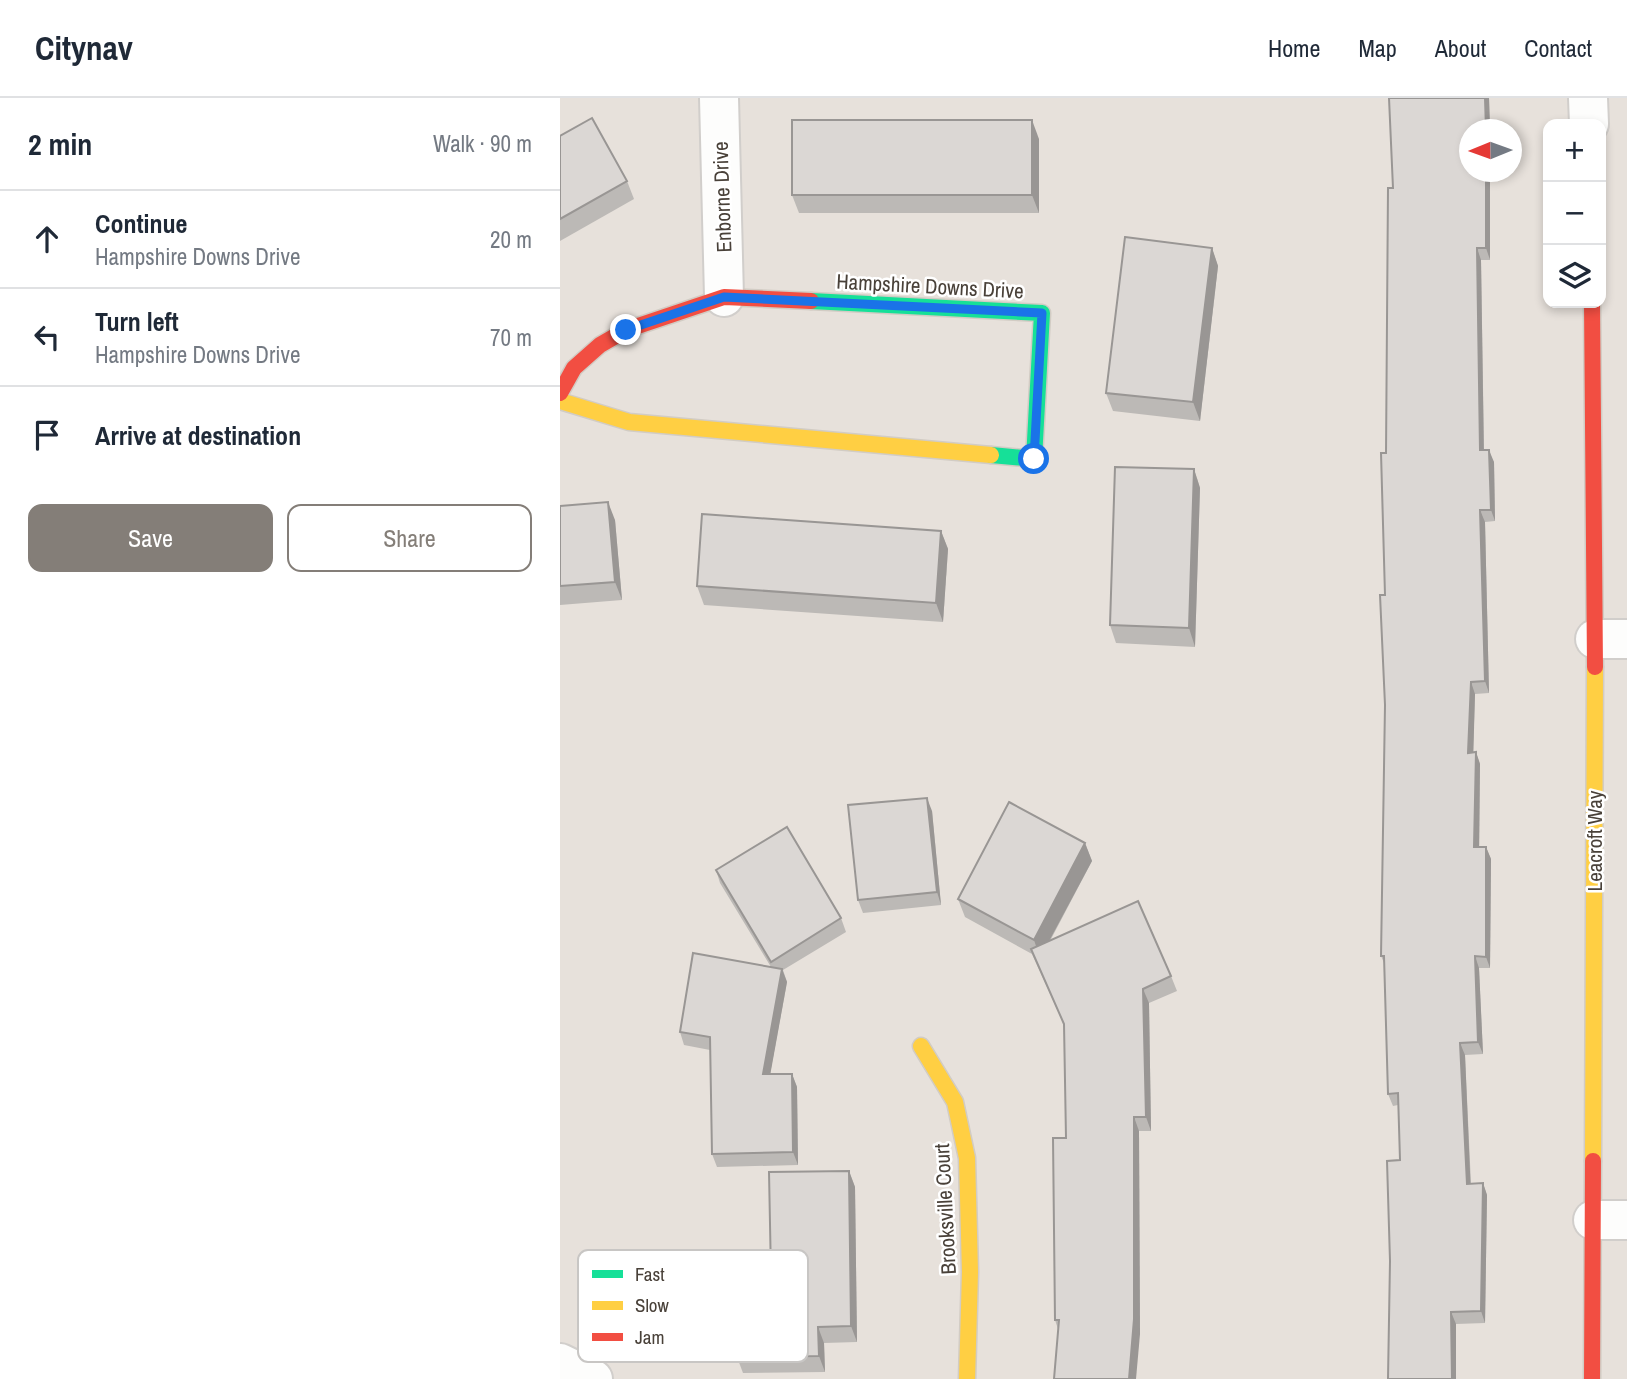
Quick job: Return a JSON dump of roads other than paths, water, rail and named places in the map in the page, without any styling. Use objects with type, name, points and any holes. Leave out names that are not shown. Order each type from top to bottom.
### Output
[{"type":"street","name":"Enborne Drive","points":[[719,98],[724,297]]},
{"type":"street","points":[[1588,98],[1589,119]]},
{"type":"street","name":"Hampshire Downs Drive","points":[[560,394],[574,368],[600,345],[638,325],[724,297],[1042,313],[1034,459],[629,422],[560,401]]},
{"type":"street","name":"Leacroft Way","points":[[1592,308],[1611,639],[1610,1220],[1592,1379]]},
{"type":"street","name":"Brooksville Court","points":[[921,1046],[955,1102],[967,1158],[970,1272],[967,1379]]},
{"type":"street","points":[[560,1363],[593,1379]]}]
